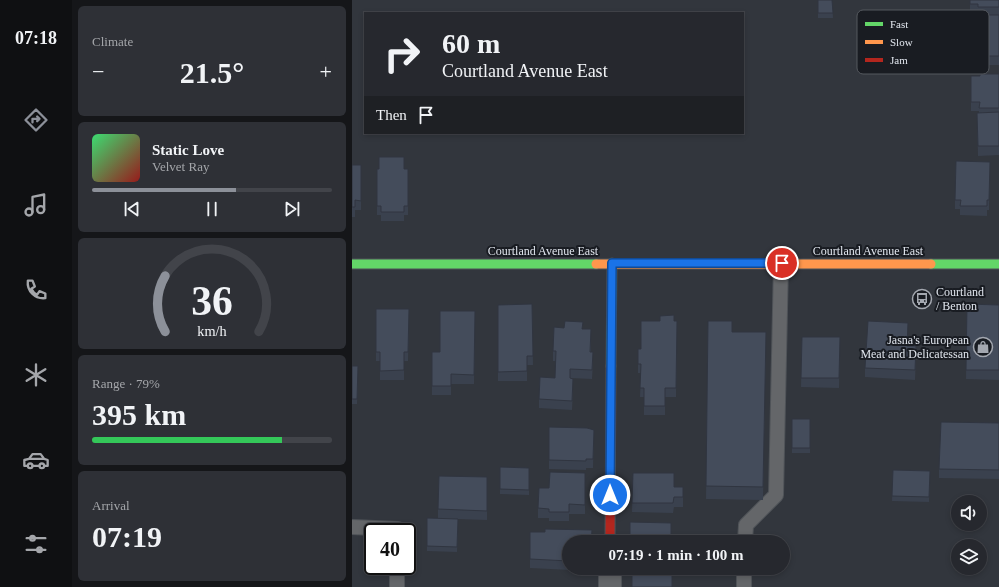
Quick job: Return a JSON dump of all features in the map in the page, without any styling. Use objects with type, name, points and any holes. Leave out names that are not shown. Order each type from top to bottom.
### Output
[{"type":"main road","points":[[610,535],[612,263]]},
{"type":"main road","name":"Courtland Avenue East","points":[[352,264],[999,264]]},
{"type":"street","points":[[610,575],[610,587]]},
{"type":"lane","points":[[746,535],[746,525],[776,495],[782,263]]},
{"type":"lane","points":[[352,527],[364,528]]},
{"type":"lane","points":[[397,575],[397,587]]},
{"type":"lane","points":[[744,575],[744,587]]},
{"type":"building","points":[[818,0],[832,0],[833,13],[818,13]]},
{"type":"building","points":[[970,0],[999,0],[999,7],[978,7],[978,4],[970,4]]},
{"type":"building","points":[[989,15],[999,15],[999,56],[989,56]]},
{"type":"building","points":[[980,74],[999,74],[999,108],[979,108],[980,102],[971,102],[971,76],[980,76]]},
{"type":"building","points":[[999,112],[999,146],[978,146],[977,113]]},
{"type":"building","points":[[379,157],[404,157],[404,169],[408,169],[408,206],[404,206],[404,212],[381,212],[381,206],[377,206],[377,169],[379,169]]},
{"type":"building","points":[[956,161],[990,162],[989,200],[987,200],[987,206],[960,206],[961,200],[955,200]]},
{"type":"building","points":[[352,165],[361,165],[361,201],[355,200],[355,207],[352,207]]},
{"type":"building","points":[[532,304],[533,356],[527,356],[527,371],[498,372],[498,305]]},
{"type":"building","name":"Jasna's European Meat and Delicatessan","points":[[967,304],[999,305],[999,370],[966,370]]},
{"type":"building","points":[[376,309],[409,309],[408,352],[404,352],[404,370],[380,371],[380,352],[376,352]]},
{"type":"building","points":[[440,311],[475,311],[474,375],[451,374],[451,386],[432,386],[432,352],[440,352]]},
{"type":"building","points":[[674,315],[674,321],[677,321],[676,388],[665,388],[665,406],[644,406],[644,388],[640,388],[641,364],[638,364],[638,349],[641,349],[641,321],[660,321],[660,316]]},
{"type":"building","points":[[565,321],[583,322],[582,329],[591,329],[590,352],[593,352],[592,370],[570,369],[570,378],[573,379],[572,401],[539,399],[540,377],[555,378],[556,351],[553,351],[554,327],[564,328]]},
{"type":"building","points":[[708,321],[732,321],[732,332],[766,332],[763,487],[706,486]]},
{"type":"building","points":[[868,321],[908,323],[907,346],[916,346],[915,370],[865,368]]},
{"type":"building","points":[[802,337],[840,337],[839,378],[801,378]]},
{"type":"building","points":[[352,366],[358,366],[357,399],[352,399]]},
{"type":"building","points":[[792,419],[810,419],[810,448],[792,448]]},
{"type":"building","points":[[941,422],[999,423],[999,470],[939,469]]},
{"type":"building","points":[[549,427],[587,428],[594,430],[593,459],[586,459],[586,461],[549,460]]},
{"type":"building","points":[[500,467],[529,468],[529,490],[500,489]]},
{"type":"building","points":[[893,470],[930,471],[929,497],[892,496]]},
{"type":"building","points":[[550,472],[585,473],[585,505],[569,504],[569,512],[549,512],[549,509],[538,508],[539,488],[549,488]]},
{"type":"building","points":[[633,473],[674,473],[674,487],[683,487],[683,497],[674,497],[673,503],[632,503]]},
{"type":"building","points":[[439,476],[487,477],[487,511],[438,509]]},
{"type":"building","points":[[427,518],[458,519],[457,547],[427,546]]},
{"type":"building","points":[[630,522],[671,523],[671,535],[630,535]]},
{"type":"building","points":[[545,529],[592,530],[592,535],[562,535],[562,561],[530,559],[530,532],[545,532]]},
{"type":"building","points":[[632,575],[672,575],[672,587],[632,587]]},
{"type":"traffic: fast","points":[[611,366],[612,263]]},
{"type":"traffic: fast","points":[[352,264],[596,264]]},
{"type":"traffic: fast","points":[[931,264],[999,264]]},
{"type":"traffic: slow","points":[[596,264],[931,264]]},
{"type":"traffic: jam","points":[[610,535],[611,366]]},
{"type":"place","name":"Courtland / Benton","points":[[922,299]]},
{"type":"place","name":"Jasna's European Meat and Delicatessan","points":[[983,347]]},
{"type":"route","points":[[610,495],[612,263],[782,263]]}]
